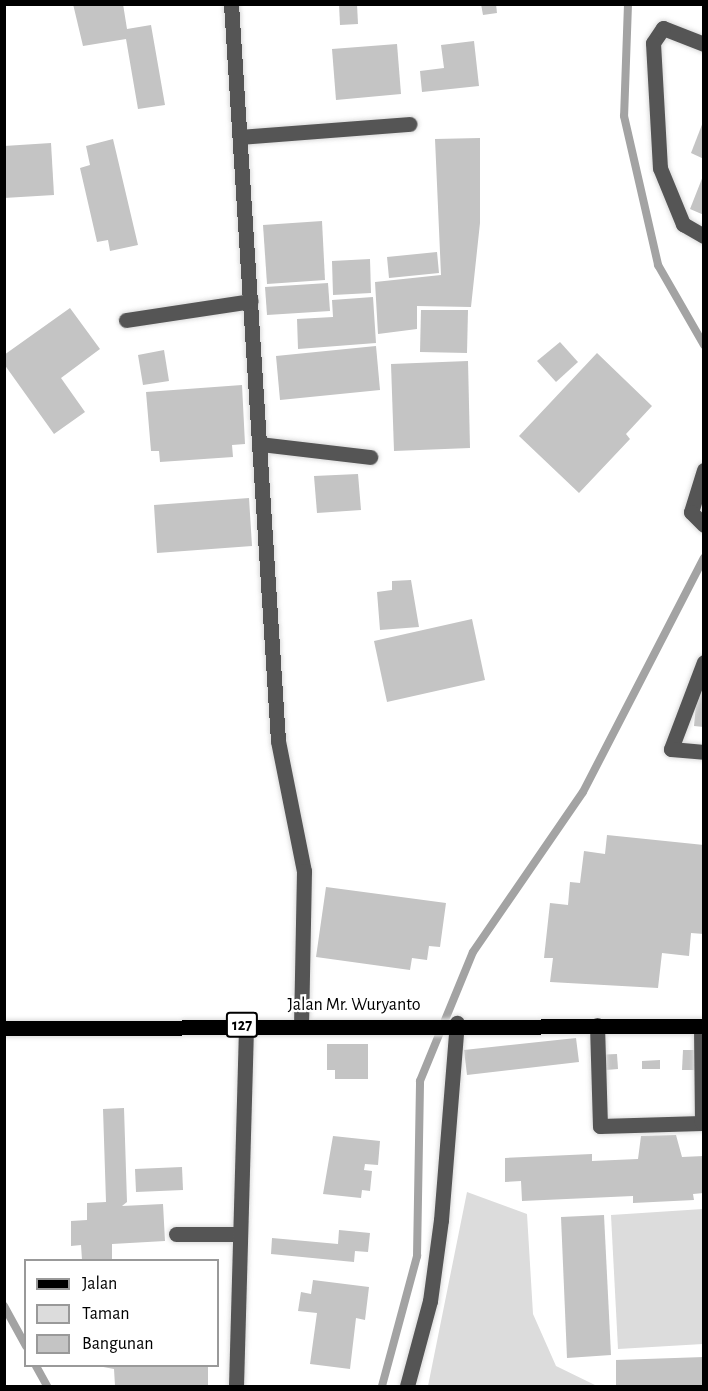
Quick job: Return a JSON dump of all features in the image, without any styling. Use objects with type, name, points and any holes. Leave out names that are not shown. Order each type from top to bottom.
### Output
[{"type":"main road","name":"Jalan Mr. Wuryanto","points":[[4,1028],[457,1023],[702,1026]]},
{"type":"street","points":[[231,4],[279,741],[304,871],[301,1024]]},
{"type":"street","points":[[704,44],[663,28],[653,43],[660,168],[683,224],[704,236]]},
{"type":"street","points":[[240,137],[410,124]]},
{"type":"street","points":[[126,320],[251,301]]},
{"type":"street","points":[[260,444],[370,457]]},
{"type":"street","points":[[704,470],[691,512],[704,525]]},
{"type":"street","points":[[704,662],[671,749],[704,752]]},
{"type":"street","points":[[407,1386],[436,1255],[457,1023]]},
{"type":"street","points":[[236,1386],[246,1024]]},
{"type":"street","points":[[597,1025],[600,1126],[702,1123],[702,1026]]},
{"type":"street","points":[[176,1234],[240,1234]]},
{"type":"green space","points":[[467,1192],[527,1214],[533,1314],[556,1366],[597,1386],[428,1386]]},
{"type":"green space","points":[[703,1209],[703,1344],[618,1349],[611,1215]]},
{"type":"building","points":[[73,4],[123,4],[127,29],[151,25],[165,105],[138,109],[126,39],[83,46]]},
{"type":"building","points":[[339,4],[357,4],[358,24],[340,25]]},
{"type":"building","points":[[481,4],[496,4],[497,13],[483,15]]},
{"type":"building","points":[[474,41],[479,86],[422,92],[420,71],[444,68],[441,45]]},
{"type":"building","points":[[397,44],[401,94],[336,100],[332,49]]},
{"type":"building","points":[[704,122],[704,159],[691,153]]},
{"type":"building","points":[[480,138],[480,223],[471,307],[417,306],[417,329],[378,334],[375,282],[441,275],[435,139]]},
{"type":"building","points":[[113,139],[138,245],[110,251],[108,240],[97,242],[80,168],[90,165],[86,146]]},
{"type":"building","points":[[51,143],[54,195],[4,198],[4,146]]},
{"type":"building","points":[[704,176],[704,215],[690,209]]},
{"type":"building","points":[[322,221],[325,280],[267,284],[263,225]]},
{"type":"building","points":[[437,252],[439,273],[389,278],[387,257]]},
{"type":"building","points":[[370,259],[371,293],[333,295],[332,261]]},
{"type":"building","points":[[328,283],[330,311],[267,315],[265,287]]},
{"type":"building","points":[[373,297],[376,343],[298,349],[297,319],[333,317],[332,300]]},
{"type":"building","points":[[70,308],[100,349],[61,378],[85,412],[54,434],[4,364],[4,355]]},
{"type":"building","points":[[421,310],[468,310],[467,353],[420,352]]},
{"type":"building","points":[[560,342],[578,362],[556,382],[537,361]]},
{"type":"building","points":[[376,346],[380,390],[280,400],[276,356]]},
{"type":"building","points":[[164,350],[169,381],[143,385],[138,355]]},
{"type":"building","points":[[597,353],[652,406],[626,434],[630,439],[579,493],[519,436]]},
{"type":"building","points":[[468,361],[470,448],[394,451],[391,364]]},
{"type":"building","points":[[242,385],[245,444],[232,445],[233,457],[160,462],[159,451],[151,451],[146,392]]},
{"type":"building","points":[[358,474],[361,510],[317,513],[314,476]]},
{"type":"building","points":[[249,498],[252,546],[157,553],[154,505]]},
{"type":"building","points":[[411,580],[419,627],[380,630],[377,592],[392,590],[392,581]]},
{"type":"building","points":[[472,619],[485,680],[387,702],[374,641]]},
{"type":"building","points":[[698,682],[704,683],[704,727],[694,726]]},
{"type":"building","points":[[607,835],[704,845],[704,934],[691,933],[689,956],[662,953],[658,988],[550,982],[553,958],[544,958],[550,903],[568,905],[570,882],[580,883],[584,851],[605,854]]},
{"type":"building","points":[[326,887],[446,903],[440,947],[429,946],[427,960],[412,958],[410,970],[316,957]]},
{"type":"building","points":[[576,1038],[579,1062],[467,1075],[464,1050]]},
{"type":"building","points":[[327,1044],[368,1044],[368,1079],[335,1079],[335,1070],[327,1070]]},
{"type":"building","points":[[683,1050],[704,1050],[704,1070],[682,1070]]},
{"type":"building","points":[[617,1054],[618,1069],[594,1071],[593,1055]]},
{"type":"building","points":[[660,1060],[660,1069],[642,1069],[642,1061]]},
{"type":"building","points":[[124,1108],[127,1202],[122,1206],[163,1204],[165,1241],[112,1244],[112,1259],[82,1259],[81,1245],[71,1246],[71,1221],[87,1220],[87,1203],[106,1202],[103,1109]]},
{"type":"building","points":[[676,1135],[682,1157],[704,1156],[704,1193],[693,1194],[694,1200],[633,1203],[633,1196],[522,1201],[521,1181],[505,1182],[505,1158],[592,1154],[592,1161],[638,1159],[641,1136]]},
{"type":"building","points":[[333,1136],[380,1141],[378,1165],[365,1164],[364,1170],[372,1171],[370,1191],[362,1190],[361,1198],[323,1194]]},
{"type":"building","points":[[182,1167],[183,1190],[136,1192],[135,1169]]},
{"type":"building","points":[[604,1215],[611,1355],[567,1358],[561,1217]]},
{"type":"building","points":[[339,1230],[370,1233],[368,1252],[355,1251],[354,1262],[271,1254],[272,1238],[338,1244]]},
{"type":"building","points":[[313,1280],[369,1287],[365,1320],[356,1318],[350,1369],[310,1364],[317,1313],[298,1311],[301,1292],[311,1294]]},
{"type":"building","points":[[704,1357],[704,1386],[616,1386],[616,1360]]},
{"type":"building","points":[[103,1367],[208,1367],[208,1386],[115,1386],[114,1369]]},
{"type":"waterway","points":[[628,4],[624,116],[658,265],[704,345]]},
{"type":"waterway","points":[[382,1386],[417,1256],[420,1081],[473,952],[583,792],[704,558]]},
{"type":"waterway","points":[[4,1306],[24,1342]]},
{"type":"waterway","points":[[37,1367],[47,1386]]}]
